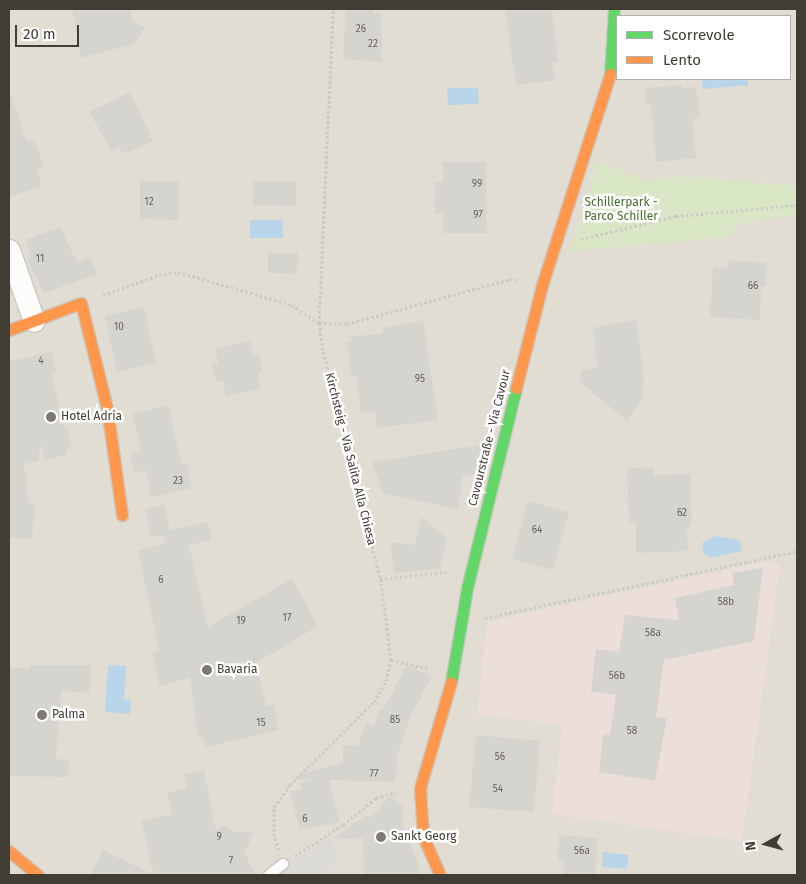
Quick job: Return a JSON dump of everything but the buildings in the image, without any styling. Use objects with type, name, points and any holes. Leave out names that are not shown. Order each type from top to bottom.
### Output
[{"type":"street","name":"Cavourstraße - Via Cavour","points":[[440,875],[423,836],[420,788],[452,674],[471,570],[542,285],[613,64],[614,9]]},
{"type":"street","points":[[9,250],[34,321]]},
{"type":"street","points":[[9,330],[81,303],[107,408],[122,515]]},
{"type":"street","points":[[9,851],[38,875]]},
{"type":"lane","points":[[269,875],[283,864]]},
{"type":"path","name":"Kirchsteig - Via Salita Alla Chiesa","points":[[283,864],[274,836],[274,807],[290,785],[374,702],[386,681],[391,660],[380,579],[323,350],[320,323],[333,9]]},
{"type":"path","points":[[554,245],[676,216],[797,205]]},
{"type":"path","points":[[81,303],[159,275],[178,272],[292,305],[320,323],[347,324],[510,279],[542,285]]},
{"type":"path","points":[[462,618],[478,620],[797,551]]},
{"type":"path","points":[[380,579],[471,570]]},
{"type":"path","points":[[391,660],[452,674]]},
{"type":"path","points":[[283,864],[343,825],[376,798],[420,788]]},
{"type":"shaded area","points":[[9,9],[797,9],[797,875],[9,875]]},
{"type":"shaded area","points":[[770,560],[780,566],[742,841],[552,814],[562,725],[477,714],[487,622]]},
{"type":"shaded area","points":[[329,837],[342,858],[320,875],[274,875]]},
{"type":"green space","name":"Schillerpark - Parco Schiller","points":[[598,161],[647,181],[682,176],[797,186],[797,214],[735,225],[730,237],[570,251]]},
{"type":"water","points":[[702,80],[748,80],[748,85],[703,89]]},
{"type":"water","points":[[447,88],[478,88],[479,104],[448,105]]},
{"type":"water","points":[[250,220],[283,220],[283,238],[250,238]]},
{"type":"water","points":[[715,536],[739,540],[742,551],[710,558],[704,554],[702,543]]},
{"type":"water","points":[[108,665],[126,666],[124,699],[131,700],[130,714],[105,712]]},
{"type":"water","points":[[603,852],[629,855],[627,869],[602,867]]},
{"type":"traffic: fast","points":[[610,74],[614,9]]},
{"type":"traffic: fast","points":[[451,682],[467,588],[516,388]]},
{"type":"traffic: slow","points":[[516,388],[542,285],[610,74]]},
{"type":"traffic: slow","points":[[9,330],[81,303],[107,408],[122,515]]},
{"type":"traffic: slow","points":[[440,875],[423,836],[420,788],[451,682]]},
{"type":"traffic: slow","points":[[9,851],[38,875]]},
{"type":"place","name":"Hotel Adria","points":[[51,417]]},
{"type":"place","name":"Bavaria","points":[[207,670]]},
{"type":"place","name":"Palma","points":[[42,715]]},
{"type":"place","name":"Sankt Georg","points":[[381,837]]}]
